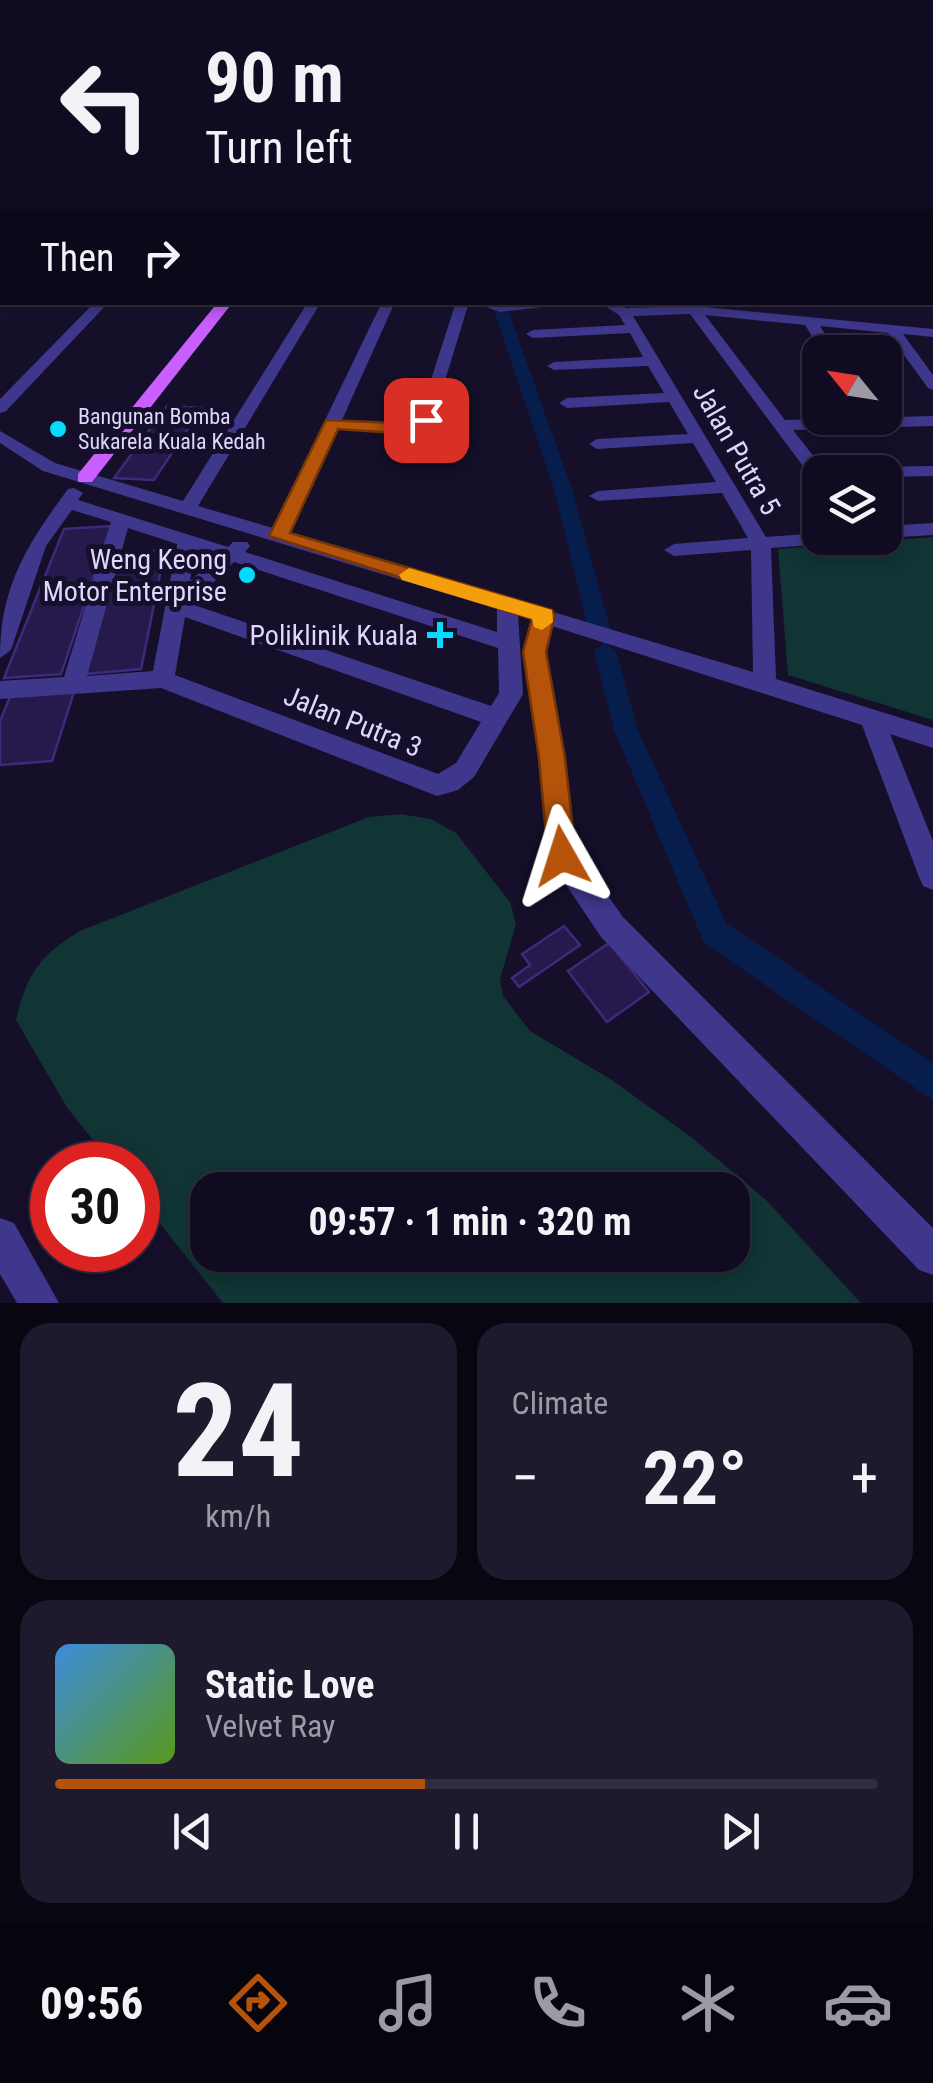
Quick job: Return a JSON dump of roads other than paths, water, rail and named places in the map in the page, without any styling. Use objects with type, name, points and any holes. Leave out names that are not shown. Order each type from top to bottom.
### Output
[{"type":"main road","points":[[86,478],[224,305]]},
{"type":"street","points":[[0,408],[100,305]]},
{"type":"street","points":[[188,509],[312,305]]},
{"type":"street","points":[[279,536],[387,305]]},
{"type":"street","points":[[332,424],[395,428],[426,420],[462,305]]},
{"type":"street","points":[[494,305],[544,305]]},
{"type":"street","points":[[608,305],[630,320]]},
{"type":"street","points":[[694,310],[804,455]]},
{"type":"street","points":[[533,334],[694,310],[933,334]]},
{"type":"street","name":"Jalan Putra 5","points":[[630,320],[761,544],[765,684]]},
{"type":"street","points":[[810,321],[819,335]]},
{"type":"street","points":[[892,329],[933,385]]},
{"type":"street","points":[[554,366],[653,361]]},
{"type":"street","points":[[567,404],[674,397]]},
{"type":"street","points":[[902,420],[933,421]]},
{"type":"street","points":[[781,425],[802,424]]},
{"type":"street","points":[[596,444],[699,438]]},
{"type":"street","points":[[1,439],[33,460],[86,478],[544,615],[933,738]]},
{"type":"street","points":[[902,471],[933,471]]},
{"type":"street","points":[[0,650],[22,577],[36,546],[86,478]]},
{"type":"street","points":[[598,496],[728,487]]},
{"type":"street","points":[[67,502],[510,644]]},
{"type":"street","points":[[73,685],[121,520]]},
{"type":"street","points":[[902,531],[933,529]]},
{"type":"street","points":[[176,606],[257,530]]},
{"type":"street","points":[[674,550],[802,540]]},
{"type":"street","points":[[0,690],[164,679],[187,541]]},
{"type":"street","points":[[0,582],[22,577]]},
{"type":"street","name":"Jalan Putra 3","points":[[164,679],[437,785],[465,770],[511,694],[508,604]]},
{"type":"street","points":[[176,606],[497,718]]},
{"type":"street","points":[[544,615],[534,652],[552,758],[562,856],[612,927],[933,1256]]},
{"type":"street","points":[[872,718],[933,877]]},
{"type":"street","points":[[0,1236],[40,1303]]},
{"type":"waterway","points":[[501,310],[563,489],[599,628]]},
{"type":"waterway","points":[[605,651],[626,730],[715,933],[933,1083]]},
{"type":"place","name":"Bangunan Bomba Sukarela Kuala Kedah","points":[[58,429]]},
{"type":"place","name":"Weng Keong Motor Enterprise","points":[[247,575]]},
{"type":"place","name":"Poliklinik Kuala","points":[[440,635]]}]
